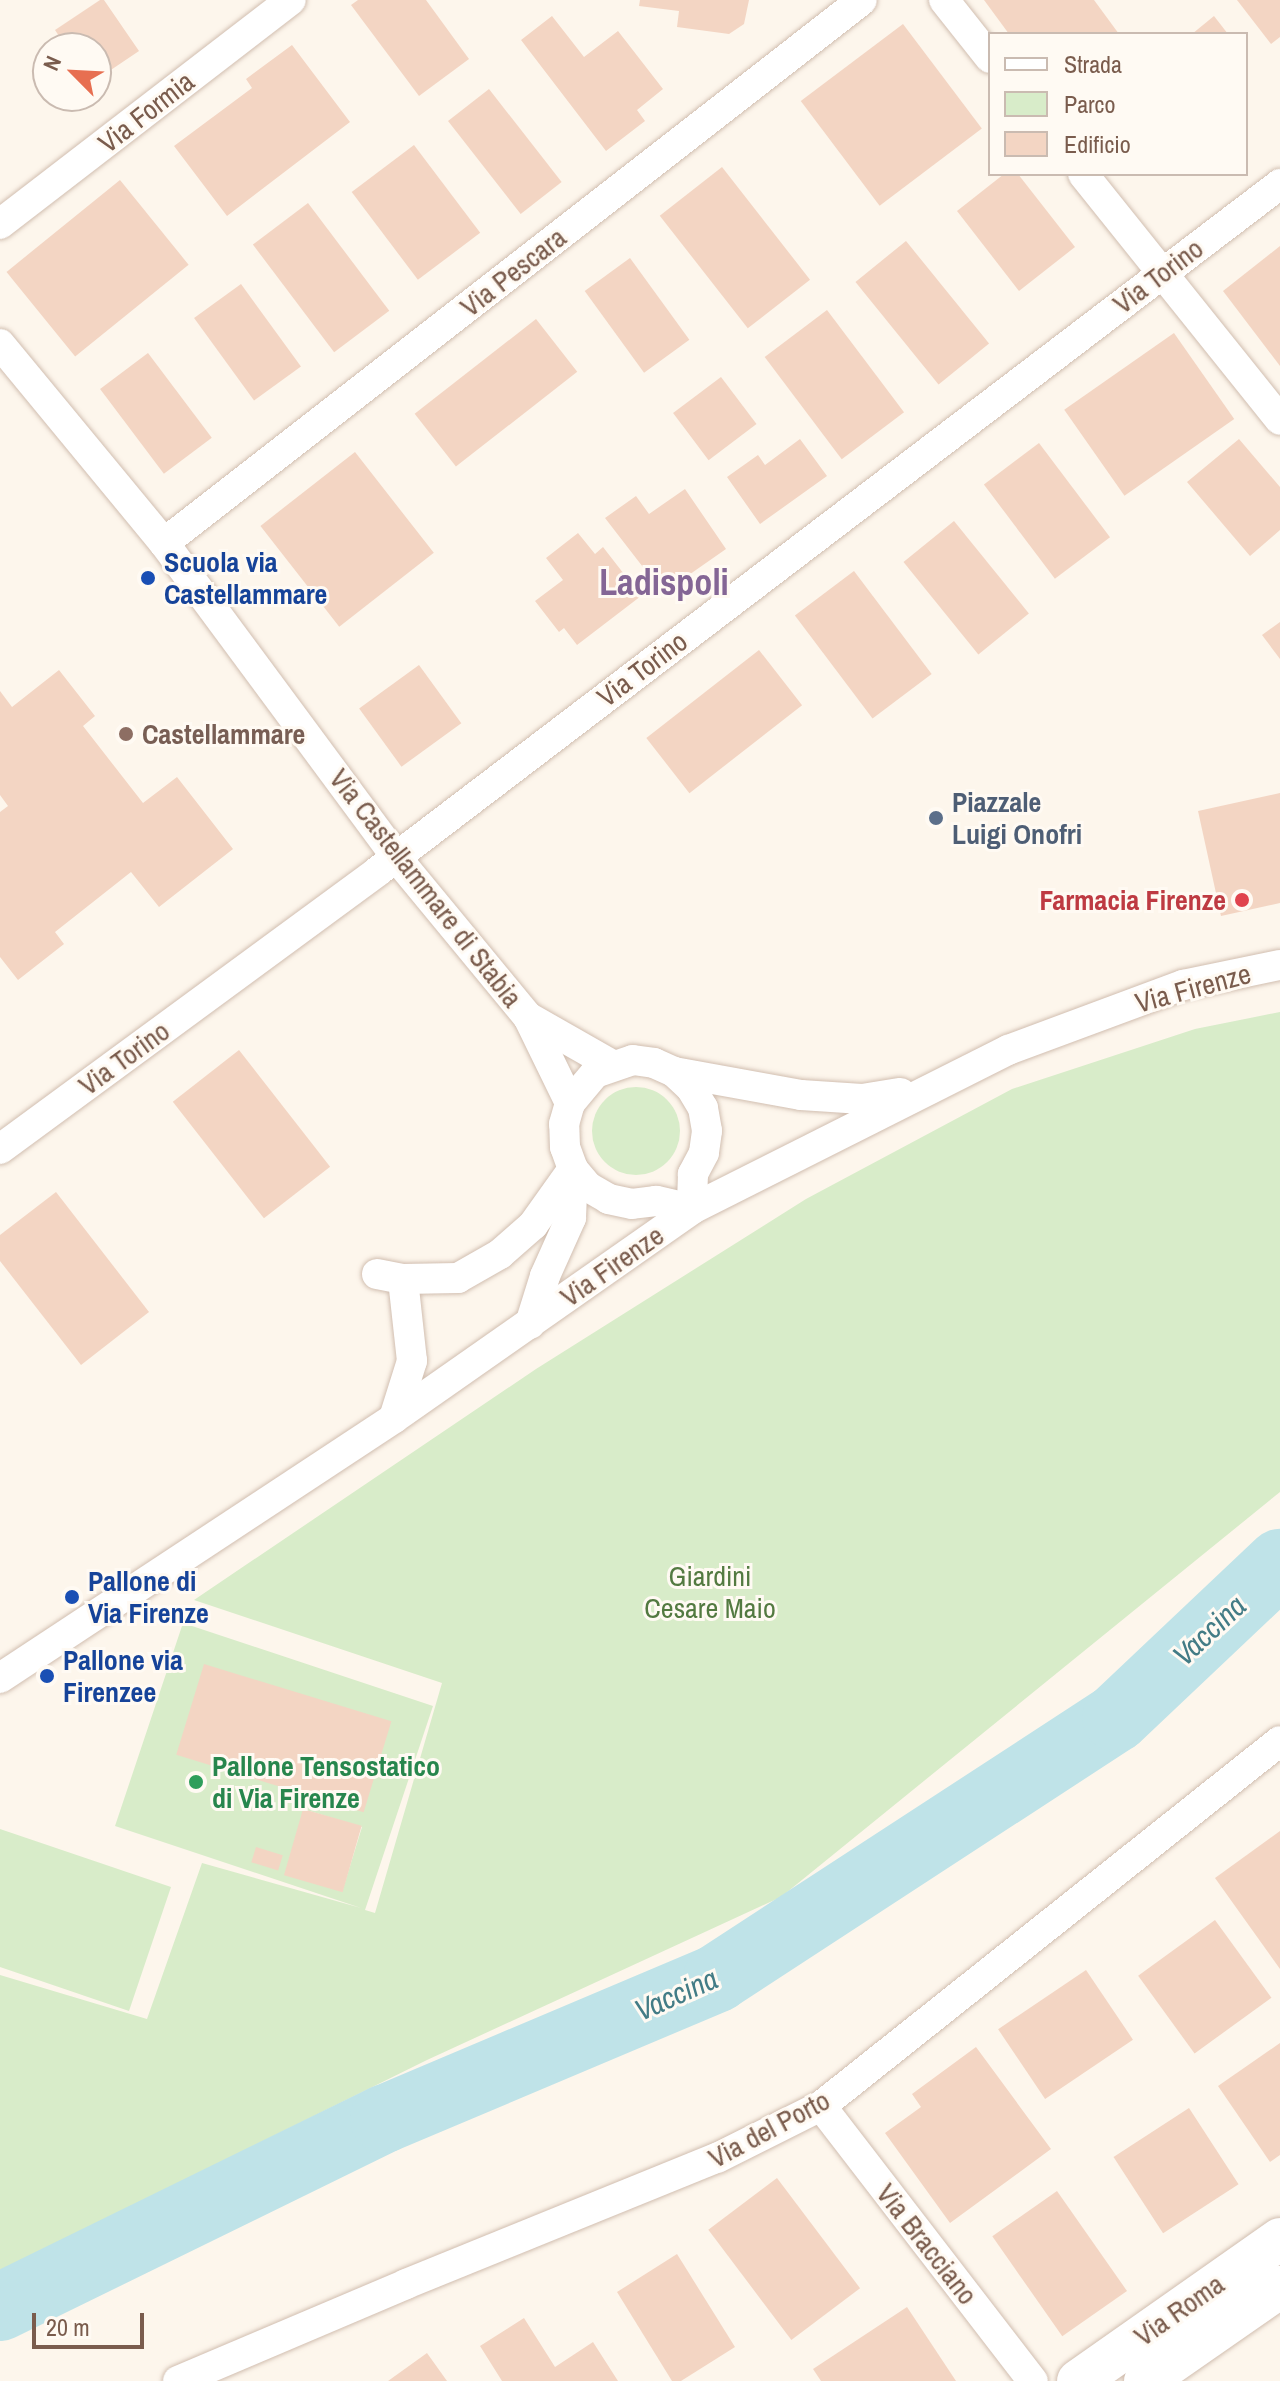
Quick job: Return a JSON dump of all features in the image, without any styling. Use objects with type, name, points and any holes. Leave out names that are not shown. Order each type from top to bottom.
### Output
[{"type":"street","name":"Via Formia","points":[[0,224],[291,0]]},
{"type":"street","name":"Via Pescara","points":[[164,543],[862,0]]},
{"type":"street","points":[[944,0],[988,55]]},
{"type":"street","points":[[1085,176],[1280,420]]},
{"type":"street","name":"Via Torino","points":[[0,1149],[396,857],[1280,184]]},
{"type":"street","name":"Via Castellammare di Stabia","points":[[0,344],[164,543],[396,857],[528,1017],[570,1103]]},
{"type":"street","name":"Via Firenze","points":[[0,1678],[394,1418],[692,1209],[1008,1050],[1183,985],[1280,965]]},
{"type":"street","points":[[528,1017],[612,1065]]},
{"type":"street","points":[[674,1072],[691,1088],[703,1108],[707,1131],[704,1153],[693,1174],[692,1209],[656,1201],[632,1204],[609,1199],[588,1187],[573,1169],[565,1147],[564,1124],[570,1103],[595,1073],[612,1065],[633,1060],[654,1063],[674,1072],[801,1095],[862,1099],[927,1090]]},
{"type":"street","points":[[394,1418],[412,1361],[390,1276],[458,1278],[500,1254],[533,1225],[573,1169]]},
{"type":"street","points":[[530,1324],[545,1276],[571,1218],[573,1169]]},
{"type":"street","name":"Via del Porto","points":[[178,2381],[406,2284],[717,2158],[821,2106],[1280,1741]]},
{"type":"street","name":"Via Bracciano","points":[[821,2106],[1033,2381]]},
{"type":"street","name":"Via Roma","points":[[1078,2381],[1280,2239]]},
{"type":"street","name":"Via Roma","points":[[1145,2381],[1280,2287]]},
{"type":"green space","name":"Giardini Cesare Maio","points":[[1280,1012],[1280,1492],[781,1897],[427,2060],[0,2271],[0,1975],[147,2019],[202,1863],[361,1908],[115,1826],[183,1623],[433,1706],[365,1910],[375,1913],[442,1683],[194,1600],[536,1369],[806,1199],[1012,1089],[1195,1029]],"holes":[[[303,1809],[362,1827],[342,1892]]]},
{"type":"green space","points":[[636,1087],[653,1090],[667,1100],[677,1114],[680,1131],[677,1148],[667,1162],[653,1172],[636,1175],[619,1172],[605,1162],[595,1148],[592,1131],[595,1114],[605,1100],[619,1090]]},
{"type":"green space","points":[[0,1829],[171,1887],[129,2011],[0,1967]]},
{"type":"building","points":[[104,0],[139,51],[112,69],[112,32],[55,30]]},
{"type":"building","points":[[358,0],[426,0],[469,59],[419,96],[351,5]]},
{"type":"building","points":[[640,0],[749,0],[744,24],[729,34],[677,27],[679,11],[639,6]]},
{"type":"building","points":[[984,0],[1094,0],[1118,32],[1008,32]]},
{"type":"building","points":[[1237,0],[1280,0],[1280,37],[1271,44]]},
{"type":"building","points":[[552,16],[584,57],[618,31],[663,89],[637,110],[645,121],[606,151],[521,40]]},
{"type":"building","points":[[1214,16],[1226,32],[1194,32]]},
{"type":"building","points":[[903,24],[982,129],[880,206],[801,101]]},
{"type":"building","points":[[292,45],[350,122],[227,216],[174,146],[252,88],[246,79]]},
{"type":"building","points":[[489,89],[562,182],[521,214],[448,121]]},
{"type":"building","points":[[414,145],[480,233],[418,280],[352,192]]},
{"type":"building","points":[[722,167],[810,280],[748,328],[660,216]]},
{"type":"building","points":[[1001,176],[1020,176],[1075,247],[1019,291],[957,211]]},
{"type":"building","points":[[120,180],[189,265],[75,357],[7,272]]},
{"type":"building","points":[[308,203],[389,311],[334,352],[253,245]]},
{"type":"building","points":[[906,241],[989,344],[939,384],[855,282]]},
{"type":"building","points":[[1280,246],[1280,366],[1223,291]]},
{"type":"building","points":[[630,258],[689,340],[644,373],[585,291]]},
{"type":"building","points":[[241,284],[301,367],[254,401],[194,318]]},
{"type":"building","points":[[827,310],[904,412],[842,459],[765,357]]},
{"type":"building","points":[[536,319],[577,372],[456,467],[415,414]]},
{"type":"building","points":[[1174,333],[1234,419],[1124,496],[1064,410]]},
{"type":"building","points":[[148,353],[212,438],[164,474],[100,389]]},
{"type":"building","points":[[721,377],[757,424],[709,460],[673,413]]},
{"type":"building","points":[[800,439],[827,476],[760,524],[727,477],[758,455],[765,465]]},
{"type":"building","points":[[1239,439],[1280,487],[1280,530],[1250,556],[1187,482]]},
{"type":"building","points":[[1039,443],[1110,537],[1055,579],[984,485]]},
{"type":"building","points":[[355,452],[434,553],[339,627],[260,526]]},
{"type":"building","points":[[685,489],[726,549],[663,593],[605,518],[636,496],[649,514]]},
{"type":"building","points":[[954,521],[1029,613],[978,654],[903,562]]},
{"type":"building","points":[[578,533],[595,554],[603,547],[641,596],[577,645],[564,628],[559,632],[535,601],[563,580],[546,558]]},
{"type":"building","points":[[854,571],[932,674],[873,719],[795,616]]},
{"type":"building","points":[[1280,622],[1280,659],[1262,635]]},
{"type":"building","points":[[759,650],[802,705],[689,793],[646,738]]},
{"type":"building","points":[[419,665],[461,723],[401,767],[359,708]]},
{"type":"building","points":[[59,670],[95,716],[83,726],[143,803],[177,777],[233,849],[159,907],[131,872],[55,932],[64,944],[18,980],[0,957],[0,812],[8,806],[0,795],[0,691],[12,707]]},
{"type":"building","points":[[1280,793],[1280,903],[1221,916],[1198,811]]},
{"type":"building","points":[[239,1050],[330,1167],[264,1218],[173,1102]]},
{"type":"building","points":[[56,1192],[149,1312],[81,1365],[0,1261],[0,1235]]},
{"type":"building","points":[[204,1664],[391,1721],[364,1812],[176,1755]]},
{"type":"building","points":[[303,1809],[362,1826],[343,1892],[284,1875]]},
{"type":"building","points":[[1280,1831],[1280,1969],[1215,1878]]},
{"type":"building","points":[[256,1847],[283,1855],[278,1870],[251,1862]]},
{"type":"building","points":[[1215,1920],[1271,1998],[1195,2054],[1138,1976]]},
{"type":"building","points":[[1086,1970],[1133,2040],[1045,2099],[998,2029]]},
{"type":"building","points":[[1280,2043],[1280,2155],[1270,2162],[1218,2086]]},
{"type":"building","points":[[976,2047],[1051,2149],[950,2223],[885,2133],[921,2107],[912,2094]]},
{"type":"building","points":[[1189,2108],[1239,2184],[1163,2233],[1114,2157]]},
{"type":"building","points":[[777,2178],[860,2288],[791,2340],[708,2230]]},
{"type":"building","points":[[1057,2191],[1127,2291],[1062,2336],[992,2236]]},
{"type":"building","points":[[677,2254],[735,2347],[681,2381],[672,2381],[617,2292]]},
{"type":"building","points":[[907,2307],[956,2381],[821,2381],[813,2369]]},
{"type":"building","points":[[524,2318],[555,2367],[593,2342],[618,2381],[502,2381],[480,2346]]},
{"type":"building","points":[[427,2353],[447,2381],[388,2381]]},
{"type":"waterway","name":"Vaccina","points":[[0,2307],[384,2119],[717,1978],[1116,1718],[1280,1563]]},
{"type":"place","name":"Scuola via Castellammare","points":[[148,578]]},
{"type":"place","name":"Castellammare","points":[[126,734]]},
{"type":"place","name":"Piazzale Luigi Onofri","points":[[936,818]]},
{"type":"place","name":"Farmacia Firenze","points":[[1242,900]]},
{"type":"place","name":"Pallone di Via Firenze","points":[[72,1597]]},
{"type":"place","name":"Pallone via Firenzee","points":[[47,1676]]},
{"type":"place","name":"Pallone Tensostatico di Via Firenze","points":[[196,1782]]},
{"type":"district","name":"Ladispoli","points":[[664,583]]}]
